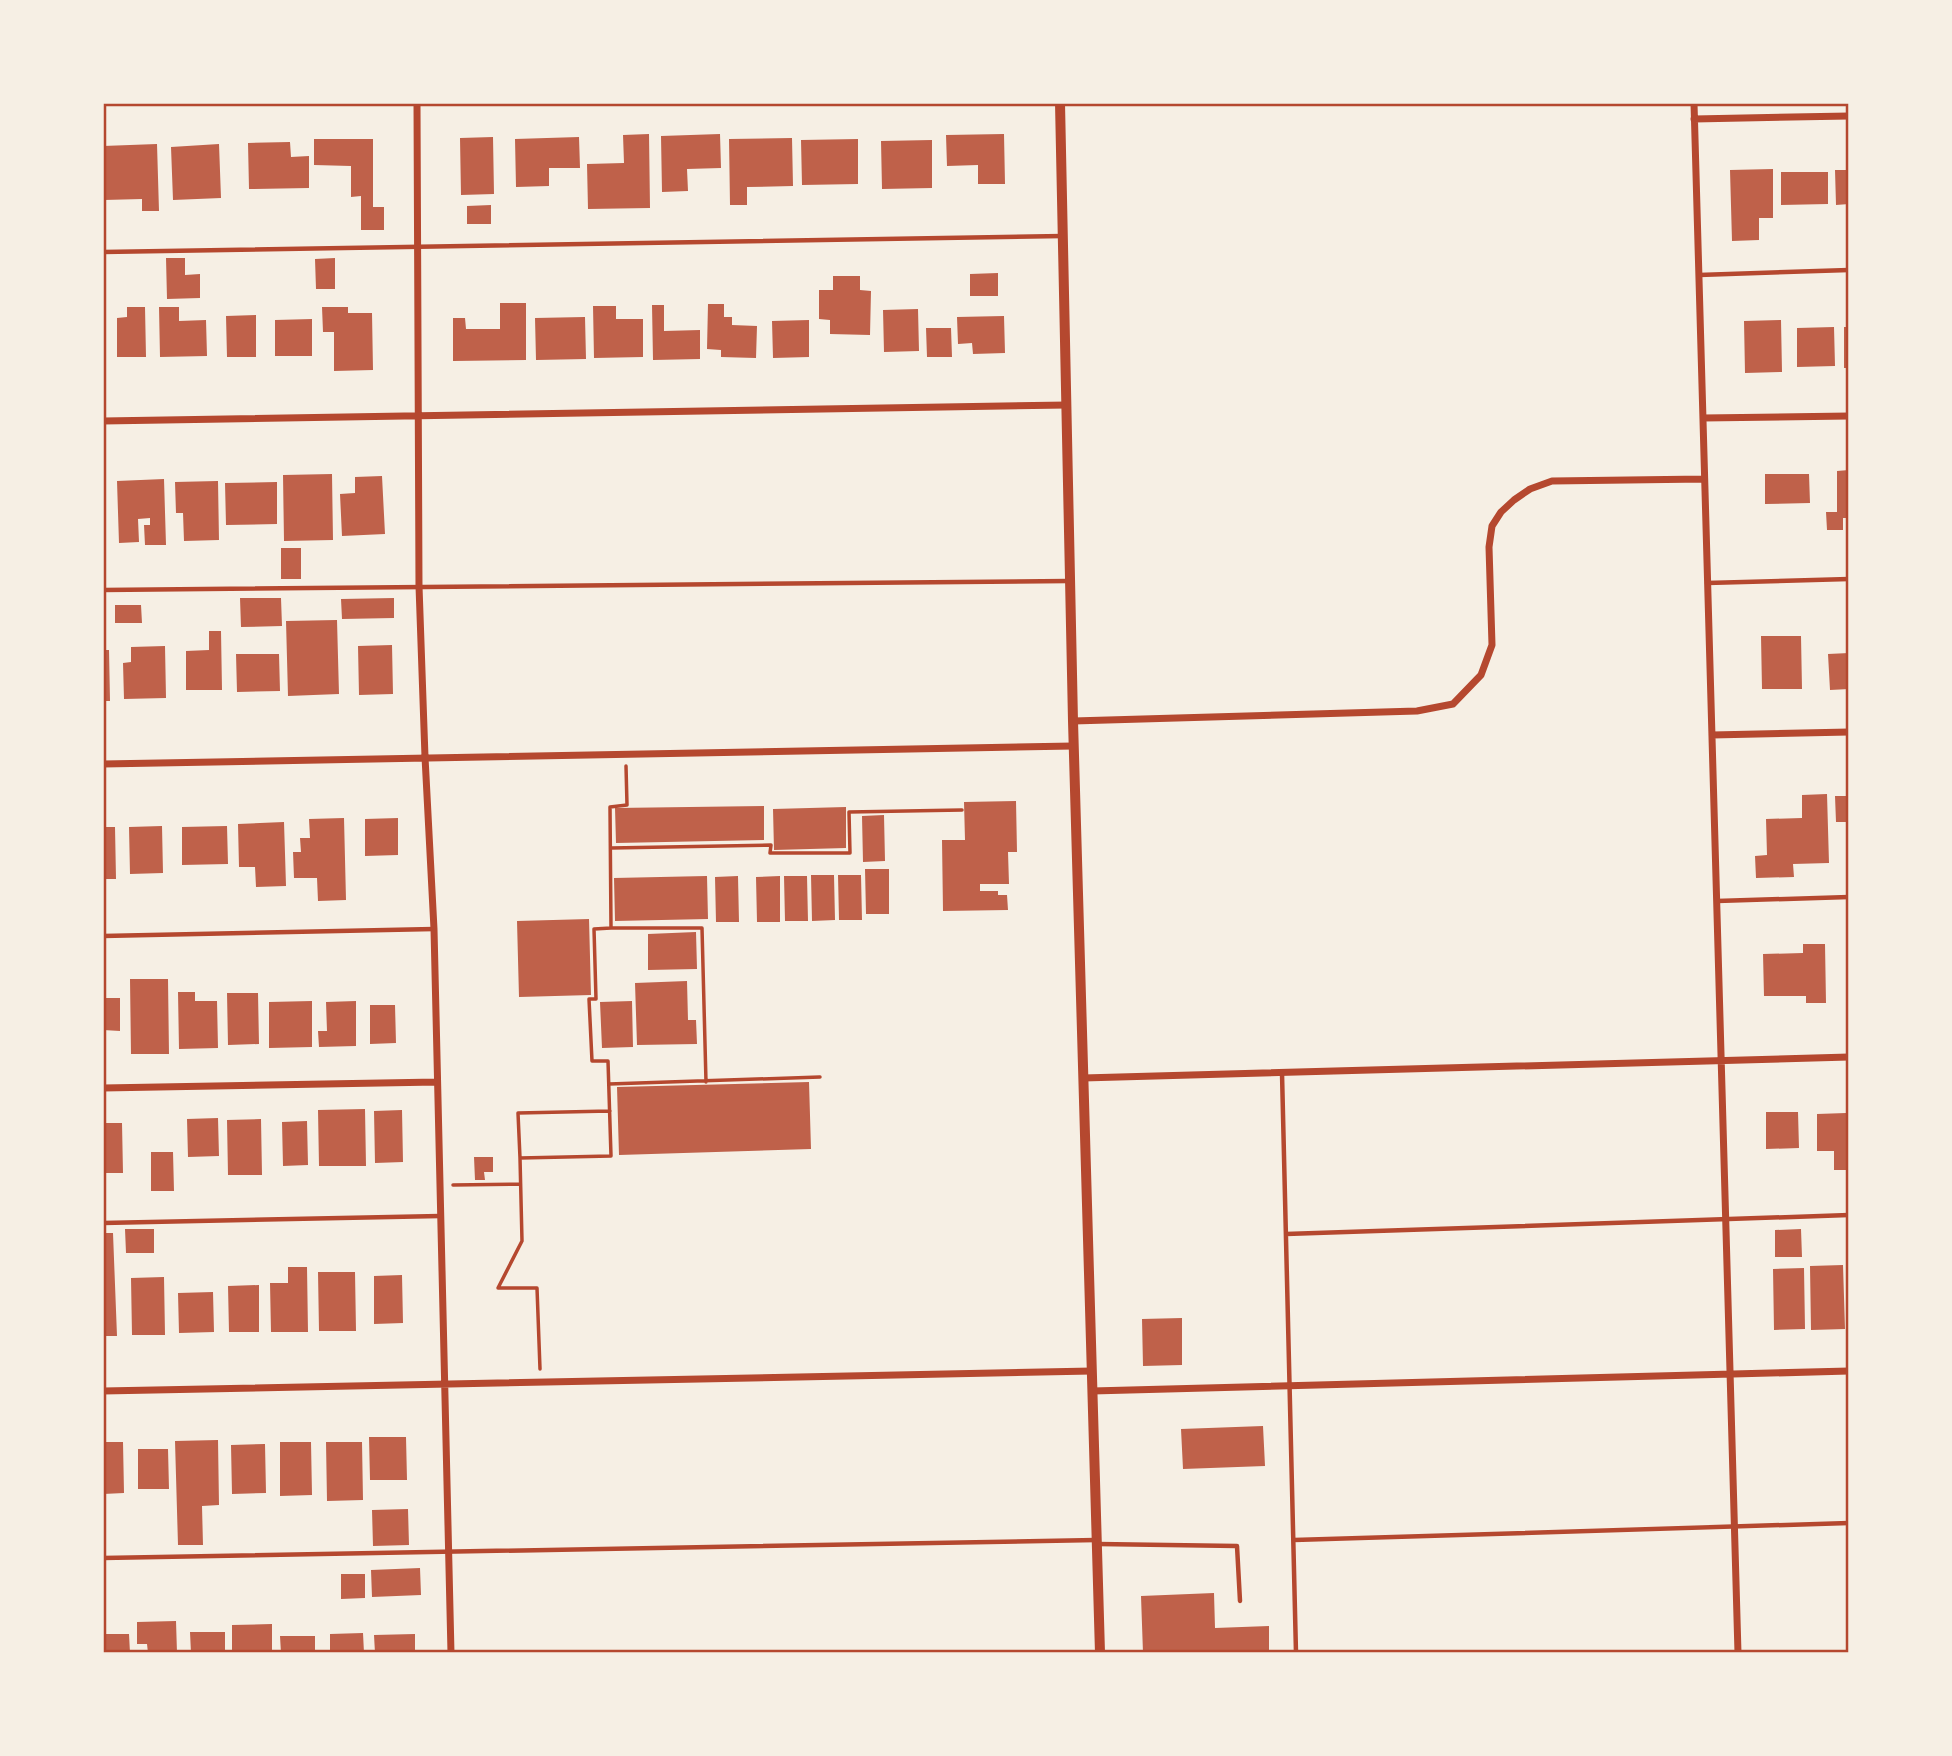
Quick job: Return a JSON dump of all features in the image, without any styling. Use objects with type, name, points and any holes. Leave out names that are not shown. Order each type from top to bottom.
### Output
[{"type":"street","points":[[417,103],[419,586],[434,929],[451,1653]]},
{"type":"street","points":[[1060,103],[1073,746],[1100,1653]]},
{"type":"street","points":[[1694,103],[1738,1653]]},
{"type":"street","points":[[1694,119],[1849,116]]},
{"type":"street","points":[[103,421],[1067,405]]},
{"type":"street","points":[[1703,418],[1849,416]]},
{"type":"street","points":[[1073,721],[1417,711],[1453,704],[1481,675],[1492,645],[1489,547],[1492,526],[1501,512],[1514,500],[1530,489],[1552,481],[1704,479]]},
{"type":"street","points":[[1712,735],[1849,732]]},
{"type":"street","points":[[103,764],[1073,746]]},
{"type":"street","points":[[1083,1078],[1849,1057]]},
{"type":"street","points":[[103,1088],[437,1082]]},
{"type":"street","points":[[103,1391],[1092,1371]]},
{"type":"street","points":[[1092,1391],[1849,1371]]},
{"type":"lane","points":[[103,253],[1063,236]]},
{"type":"lane","points":[[1699,275],[1849,270]]},
{"type":"lane","points":[[1707,583],[1849,579]]},
{"type":"lane","points":[[103,590],[1070,581]]},
{"type":"lane","points":[[1717,901],[1849,897]]},
{"type":"lane","points":[[103,936],[434,929]]},
{"type":"lane","points":[[1282,1073],[1296,1653]]},
{"type":"lane","points":[[1286,1234],[1849,1215]]},
{"type":"lane","points":[[103,1223],[441,1216]]},
{"type":"lane","points":[[1294,1540],[1849,1523]]},
{"type":"lane","points":[[103,1559],[1097,1542],[1237,1546],[1240,1601]]},
{"type":"path","points":[[611,928],[610,807],[627,805],[626,753]]},
{"type":"path","points":[[610,848],[771,845],[770,853],[850,853],[849,812],[962,810]]},
{"type":"path","points":[[520,1158],[611,1156],[608,1061],[592,1061],[589,999],[596,999],[594,929],[702,928],[706,1082]]},
{"type":"path","points":[[609,1084],[820,1077]]},
{"type":"path","points":[[541,1381],[537,1288],[498,1288],[522,1241],[518,1113],[610,1111]]},
{"type":"path","points":[[440,1185],[520,1184]]},
{"type":"building","points":[[649,134],[650,208],[588,209],[587,164],[624,163],[623,135]]},
{"type":"building","points":[[720,134],[721,168],[687,169],[688,191],[662,192],[661,136]]},
{"type":"building","points":[[1004,134],[1005,184],[978,184],[978,165],[947,166],[946,135]]},
{"type":"building","points":[[493,137],[494,194],[461,195],[460,138]]},
{"type":"building","points":[[579,137],[580,168],[549,168],[549,186],[516,187],[515,139]]},
{"type":"building","points":[[792,138],[793,186],[747,187],[747,205],[730,205],[729,139]]},
{"type":"building","points":[[314,139],[373,139],[373,207],[384,207],[384,230],[361,230],[361,196],[351,197],[351,166],[314,165]]},
{"type":"building","points":[[858,139],[858,184],[802,185],[801,140]]},
{"type":"building","points":[[932,140],[932,188],[882,189],[881,141]]},
{"type":"building","points":[[290,142],[291,157],[309,156],[309,188],[249,189],[248,143]]},
{"type":"building","points":[[157,144],[159,211],[142,211],[142,199],[104,200],[103,146]]},
{"type":"building","points":[[219,144],[221,198],[173,200],[171,147]]},
{"type":"building","points":[[1773,169],[1773,218],[1759,218],[1759,240],[1732,241],[1730,170]]},
{"type":"building","points":[[1835,170],[1849,170],[1849,204],[1836,205]]},
{"type":"building","points":[[1781,172],[1828,172],[1828,204],[1781,205]]},
{"type":"building","points":[[491,205],[491,224],[467,224],[467,206]]},
{"type":"building","points":[[166,258],[185,258],[185,275],[200,274],[200,298],[167,299]]},
{"type":"building","points":[[335,258],[335,289],[316,289],[315,259]]},
{"type":"building","points":[[998,273],[998,296],[970,296],[970,274]]},
{"type":"building","points":[[833,276],[860,276],[860,290],[871,291],[870,335],[830,334],[830,320],[819,319],[819,290],[833,290]]},
{"type":"building","points":[[500,303],[526,303],[526,360],[453,361],[453,318],[465,318],[466,329],[500,329]]},
{"type":"building","points":[[708,304],[724,304],[724,317],[732,317],[732,325],[757,326],[756,358],[721,357],[721,350],[707,349]]},
{"type":"building","points":[[652,305],[664,305],[664,331],[700,330],[700,359],[653,360]]},
{"type":"building","points":[[593,306],[616,306],[616,319],[643,319],[643,357],[594,358]]},
{"type":"building","points":[[127,307],[145,307],[146,357],[117,357],[117,318],[127,317]]},
{"type":"building","points":[[159,307],[179,307],[179,321],[206,320],[207,356],[160,357]]},
{"type":"building","points":[[322,307],[348,307],[348,313],[372,313],[373,370],[334,371],[334,332],[323,332]]},
{"type":"building","points":[[918,309],[919,351],[884,352],[883,310]]},
{"type":"building","points":[[256,315],[256,357],[227,357],[226,316]]},
{"type":"building","points":[[1004,316],[1005,353],[973,354],[972,343],[958,344],[957,317]]},
{"type":"building","points":[[585,317],[586,359],[536,360],[535,318]]},
{"type":"building","points":[[312,319],[312,356],[275,356],[275,320]]},
{"type":"building","points":[[809,320],[809,357],[773,358],[772,321]]},
{"type":"building","points":[[1781,320],[1782,372],[1745,373],[1744,321]]},
{"type":"building","points":[[1834,327],[1835,366],[1797,367],[1797,328]]},
{"type":"building","points":[[1844,327],[1849,327],[1849,368],[1844,368]]},
{"type":"building","points":[[926,328],[951,328],[952,357],[927,357]]},
{"type":"building","points":[[1849,470],[1849,518],[1843,518],[1843,530],[1827,530],[1826,512],[1837,512],[1837,471]]},
{"type":"building","points":[[332,474],[333,540],[284,541],[283,475]]},
{"type":"building","points":[[1765,474],[1809,474],[1810,503],[1765,504]]},
{"type":"building","points":[[382,476],[385,534],[342,536],[340,494],[355,493],[355,477]]},
{"type":"building","points":[[164,479],[166,545],[145,545],[144,525],[150,525],[150,518],[138,519],[139,542],[119,543],[117,481]]},
{"type":"building","points":[[218,481],[219,540],[184,541],[183,513],[176,513],[175,482]]},
{"type":"building","points":[[277,482],[277,524],[226,525],[225,483]]},
{"type":"building","points":[[281,548],[301,548],[301,579],[281,579]]},
{"type":"building","points":[[240,598],[281,598],[282,626],[241,627]]},
{"type":"building","points":[[394,598],[394,618],[342,619],[341,599]]},
{"type":"building","points":[[115,605],[141,605],[142,623],[115,623]]},
{"type":"building","points":[[337,620],[339,694],[288,696],[286,621]]},
{"type":"building","points":[[209,631],[221,631],[222,690],[186,690],[186,651],[209,650]]},
{"type":"building","points":[[1761,636],[1801,636],[1802,689],[1762,689]]},
{"type":"building","points":[[392,645],[393,694],[359,695],[358,646]]},
{"type":"building","points":[[165,646],[166,698],[124,699],[123,663],[131,662],[131,647]]},
{"type":"building","points":[[103,650],[109,650],[110,701],[103,701]]},
{"type":"building","points":[[1849,653],[1849,689],[1830,690],[1828,654]]},
{"type":"building","points":[[236,654],[279,654],[280,691],[237,692]]},
{"type":"building","points":[[1827,794],[1829,863],[1793,864],[1794,877],[1756,878],[1755,856],[1767,855],[1766,819],[1802,818],[1802,795]]},
{"type":"building","points":[[1835,796],[1849,796],[1849,822],[1836,822]]},
{"type":"building","points":[[1016,801],[1017,852],[1008,852],[1009,884],[980,884],[980,891],[998,891],[998,895],[1007,895],[1008,910],[943,911],[942,840],[965,840],[964,802]]},
{"type":"building","points":[[764,806],[764,840],[616,843],[615,808]]},
{"type":"building","points":[[846,807],[846,848],[774,850],[773,809]]},
{"type":"building","points":[[884,815],[885,861],[863,862],[862,816]]},
{"type":"building","points":[[344,818],[346,900],[318,901],[317,878],[294,878],[293,852],[301,852],[300,838],[310,838],[309,819]]},
{"type":"building","points":[[398,818],[398,855],[365,856],[365,819]]},
{"type":"building","points":[[284,822],[286,886],[256,887],[255,867],[239,867],[238,824]]},
{"type":"building","points":[[162,826],[163,873],[130,874],[129,827]]},
{"type":"building","points":[[227,826],[228,864],[182,865],[182,827]]},
{"type":"building","points":[[103,827],[115,827],[116,879],[103,879]]},
{"type":"building","points":[[865,869],[889,869],[889,914],[866,914]]},
{"type":"building","points":[[811,875],[834,875],[835,920],[812,921]]},
{"type":"building","points":[[838,875],[861,875],[862,920],[839,920]]},
{"type":"building","points":[[707,876],[708,919],[615,921],[614,878]]},
{"type":"building","points":[[738,876],[739,922],[716,922],[715,877]]},
{"type":"building","points":[[780,876],[780,922],[757,922],[756,877]]},
{"type":"building","points":[[784,876],[807,876],[808,921],[785,921]]},
{"type":"building","points":[[589,919],[591,995],[519,997],[517,921]]},
{"type":"building","points":[[696,932],[697,969],[648,970],[648,934]]},
{"type":"building","points":[[1803,944],[1825,944],[1826,1003],[1806,1003],[1806,996],[1764,996],[1763,954],[1803,953]]},
{"type":"building","points":[[130,979],[168,979],[169,1054],[131,1054]]},
{"type":"building","points":[[687,981],[688,1020],[696,1020],[697,1044],[637,1045],[635,983]]},
{"type":"building","points":[[178,992],[195,992],[195,1001],[217,1001],[218,1048],[179,1049]]},
{"type":"building","points":[[227,993],[258,993],[259,1044],[228,1045]]},
{"type":"building","points":[[103,998],[120,998],[120,1031],[103,1030]]},
{"type":"building","points":[[312,1001],[312,1047],[269,1048],[269,1002]]},
{"type":"building","points":[[356,1001],[356,1046],[319,1047],[318,1031],[327,1031],[326,1002]]},
{"type":"building","points":[[632,1001],[633,1047],[602,1048],[600,1002]]},
{"type":"building","points":[[370,1005],[395,1005],[396,1043],[370,1044]]},
{"type":"building","points":[[809,1082],[811,1149],[619,1155],[617,1087]]},
{"type":"building","points":[[365,1109],[366,1166],[319,1166],[318,1110]]},
{"type":"building","points":[[402,1110],[403,1162],[375,1163],[374,1111]]},
{"type":"building","points":[[1766,1112],[1798,1112],[1799,1148],[1766,1149]]},
{"type":"building","points":[[1846,1113],[1847,1170],[1834,1170],[1834,1151],[1817,1151],[1817,1114]]},
{"type":"building","points":[[218,1118],[219,1156],[188,1157],[187,1119]]},
{"type":"building","points":[[261,1119],[262,1175],[228,1175],[227,1120]]},
{"type":"building","points":[[307,1121],[308,1165],[283,1166],[282,1122]]},
{"type":"building","points":[[103,1123],[122,1123],[123,1173],[103,1173]]},
{"type":"building","points":[[151,1152],[173,1152],[174,1191],[151,1191]]},
{"type":"building","points":[[474,1157],[493,1157],[493,1172],[484,1172],[485,1180],[475,1180]]},
{"type":"building","points":[[125,1229],[154,1229],[154,1253],[126,1253]]},
{"type":"building","points":[[1801,1229],[1802,1257],[1775,1257],[1775,1230]]},
{"type":"building","points":[[103,1233],[113,1233],[117,1336],[103,1336]]},
{"type":"building","points":[[1843,1265],[1845,1329],[1811,1330],[1810,1266]]},
{"type":"building","points":[[288,1267],[307,1267],[308,1332],[271,1332],[270,1283],[288,1283]]},
{"type":"building","points":[[1804,1268],[1805,1329],[1774,1330],[1773,1269]]},
{"type":"building","points":[[318,1272],[355,1272],[356,1331],[319,1331]]},
{"type":"building","points":[[402,1275],[403,1323],[374,1324],[374,1276]]},
{"type":"building","points":[[164,1277],[165,1335],[132,1335],[131,1278]]},
{"type":"building","points":[[259,1285],[259,1332],[229,1332],[228,1286]]},
{"type":"building","points":[[213,1292],[214,1332],[179,1333],[178,1293]]},
{"type":"building","points":[[1182,1318],[1182,1365],[1143,1366],[1142,1319]]},
{"type":"building","points":[[1263,1426],[1265,1466],[1183,1469],[1181,1429]]},
{"type":"building","points":[[369,1437],[406,1437],[407,1480],[370,1480]]},
{"type":"building","points":[[218,1440],[219,1505],[202,1506],[203,1545],[178,1545],[175,1441]]},
{"type":"building","points":[[103,1442],[123,1442],[124,1493],[103,1494]]},
{"type":"building","points":[[280,1442],[311,1442],[312,1495],[280,1496]]},
{"type":"building","points":[[326,1442],[362,1442],[363,1500],[327,1501]]},
{"type":"building","points":[[265,1444],[266,1493],[232,1494],[231,1445]]},
{"type":"building","points":[[138,1449],[168,1449],[169,1489],[138,1489]]},
{"type":"building","points":[[408,1509],[409,1545],[373,1546],[372,1510]]},
{"type":"building","points":[[420,1568],[421,1595],[372,1597],[371,1570]]},
{"type":"building","points":[[341,1574],[365,1574],[365,1598],[341,1599]]},
{"type":"building","points":[[1214,1593],[1215,1628],[1269,1626],[1269,1653],[1143,1653],[1141,1596]]},
{"type":"building","points":[[176,1621],[177,1653],[148,1653],[147,1644],[137,1644],[137,1622]]},
{"type":"building","points":[[272,1624],[272,1653],[232,1653],[232,1625]]},
{"type":"building","points":[[190,1632],[225,1632],[225,1653],[191,1653]]},
{"type":"building","points":[[363,1633],[364,1653],[330,1653],[330,1634]]},
{"type":"building","points":[[103,1634],[129,1634],[130,1653],[103,1653]]},
{"type":"building","points":[[415,1634],[415,1653],[375,1653],[374,1635]]},
{"type":"building","points":[[280,1636],[315,1636],[315,1653],[281,1653]]}]
